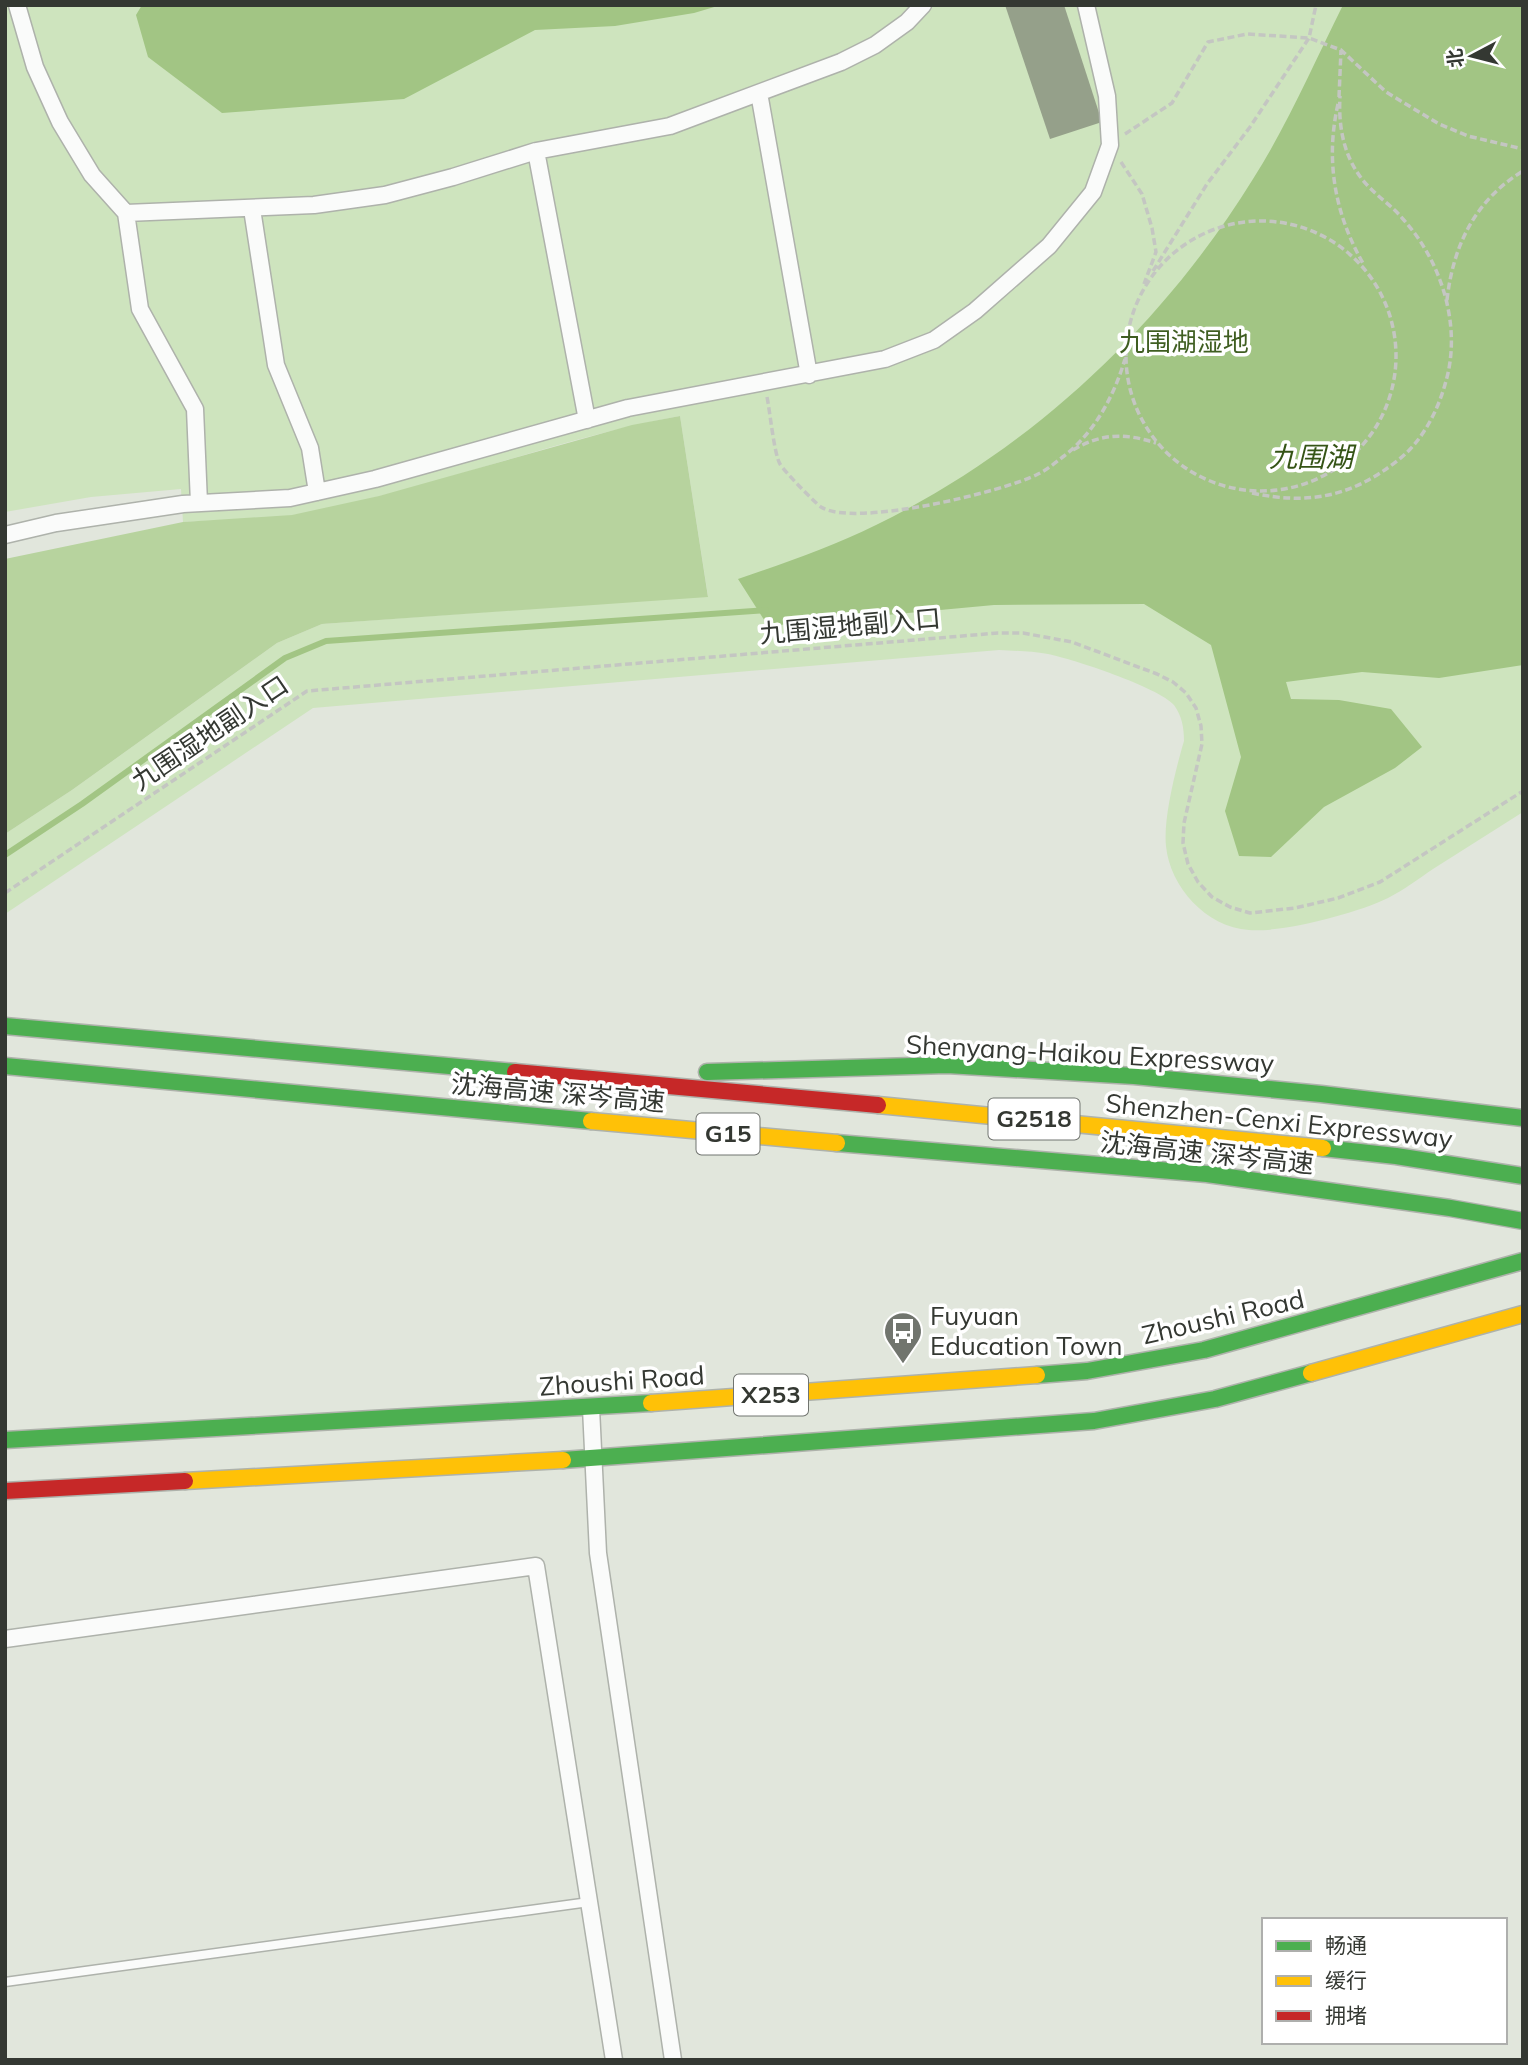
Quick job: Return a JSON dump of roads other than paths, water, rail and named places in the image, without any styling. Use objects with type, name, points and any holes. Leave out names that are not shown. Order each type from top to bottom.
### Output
[{"type":"main road","name":"沈海高速 深岑高速","points":[[5,1026],[570,1076]]},
{"type":"main road","name":"Shenyang-Haikou Expressway","points":[[570,1076],[947,1065],[1160,1078],[1523,1118]]},
{"type":"main road","name":"沈海高速 深岑高速","points":[[5,1066],[768,1137],[1207,1174],[1450,1208],[1523,1221]]},
{"type":"main road","name":"Shenzhen-Cenxi Expressway","points":[[570,1076],[1313,1146],[1523,1177]]},
{"type":"main road","name":"Zhoushi Road","points":[[5,1440],[591,1408],[1087,1371],[1204,1350],[1523,1261]]},
{"type":"main road","name":"X253","points":[[5,1491],[593,1458],[1094,1422],[1215,1399],[1523,1314]]},
{"type":"street","points":[[17,5],[35,66],[60,122],[92,175],[126,212],[140,309],[195,409],[199,503]]},
{"type":"street","points":[[126,212],[314,205],[384,194],[453,177],[536,151],[670,126],[841,62],[875,45],[907,22],[923,5]]},
{"type":"street","points":[[5,535],[56,523],[199,503],[290,498],[375,479],[628,408],[886,359],[934,340],[975,311],[1049,246],[1093,192],[1110,145],[1107,96],[1086,5]]},
{"type":"street","points":[[759,93],[809,375]]},
{"type":"street","points":[[536,151],[587,420]]},
{"type":"street","points":[[251,209],[276,365],[310,448],[317,492]]},
{"type":"street","points":[[591,1408],[600,1566],[673,2060]]},
{"type":"street","points":[[5,1639],[536,1566],[614,2060]]},
{"type":"lane","points":[[5,1982],[589,1902]]},
{"type":"water","points":[[142,5],[721,5],[694,13],[615,26],[535,30],[404,99],[222,113],[148,57],[136,15]]},
{"type":"water","name":"九围湖","points":[[1343,5],[1523,5],[1523,665],[1439,678],[1362,672],[1286,682],[1291,699],[1339,700],[1391,709],[1422,747],[1395,768],[1324,807],[1271,857],[1239,856],[1225,811],[1241,757],[1211,645],[1144,604],[994,605],[768,626],[738,579],[842,540],[933,494],[988,460],[1040,421],[1089,379],[1135,333],[1178,284],[1217,233],[1278,137]]},
{"type":"waterway","points":[[5,855],[82,804],[285,658],[326,641],[766,610]]},
{"type":"place","name":"Fuyuan Education Town","points":[[903,1365]]},
{"type":"park label","name":"九围湖湿地","points":[[1184,342]]}]
